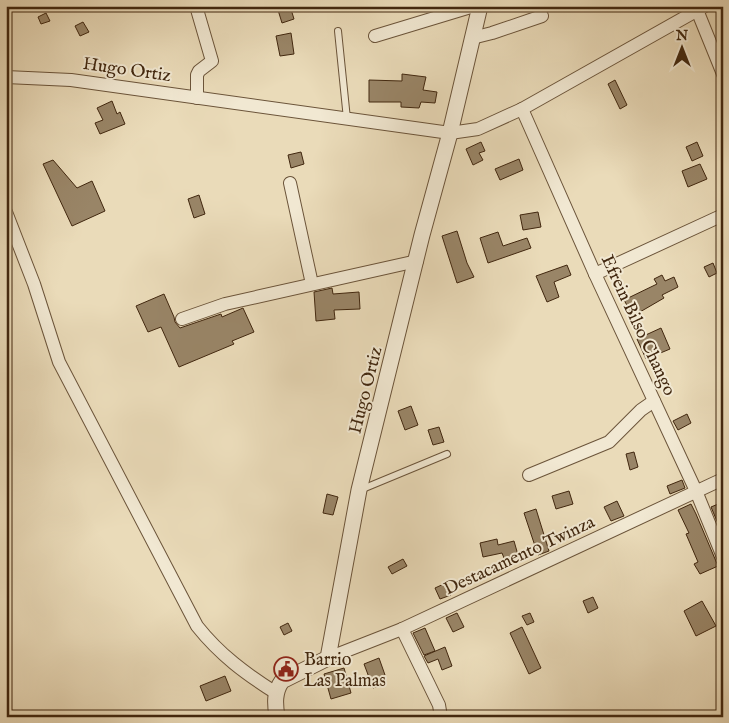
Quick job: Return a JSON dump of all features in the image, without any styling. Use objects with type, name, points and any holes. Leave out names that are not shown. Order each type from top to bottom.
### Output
[{"type":"street","points":[[196,6],[212,61],[199,71],[197,75],[197,98]]},
{"type":"street","points":[[375,36],[474,6]]},
{"type":"street","points":[[450,133],[480,6]]},
{"type":"street","points":[[701,8],[723,74]]},
{"type":"street","name":"Hugo Ortiz","points":[[6,77],[71,80],[450,133],[478,130],[522,109],[701,8]]},
{"type":"street","points":[[472,38],[542,16]]},
{"type":"street","name":"Efrein Bilso Chango","points":[[522,109],[595,274],[696,491],[723,557]]},
{"type":"street","name":"Hugo Ortiz","points":[[328,658],[359,490],[422,235],[450,133]]},
{"type":"street","points":[[290,183],[312,284]]},
{"type":"street","points":[[6,212],[34,284],[59,362],[198,626],[209,640],[243,672],[276,693]]},
{"type":"street","points":[[595,274],[723,215]]},
{"type":"street","points":[[182,320],[225,304],[417,261]]},
{"type":"street","points":[[529,475],[609,442],[641,410],[654,401]]},
{"type":"street","name":"Destacamento Twinza","points":[[328,658],[402,629],[723,479]]},
{"type":"street","points":[[402,629],[439,705],[441,717]]},
{"type":"street","points":[[277,717],[275,700],[282,681],[328,658]]},
{"type":"lane","points":[[338,30],[347,119]]},
{"type":"lane","points":[[359,490],[447,454]]},
{"type":"building","points":[[290,6],[294,19],[282,23],[278,10]]},
{"type":"building","points":[[46,13],[50,21],[41,24],[38,17]]},
{"type":"building","points":[[83,22],[89,32],[80,36],[75,26]]},
{"type":"building","points":[[291,33],[294,54],[280,56],[276,36]]},
{"type":"building","points":[[402,74],[426,77],[423,90],[437,92],[435,103],[421,102],[419,108],[401,107],[401,102],[369,102],[369,80],[402,81]]},
{"type":"building","points":[[615,80],[627,105],[620,109],[608,84]]},
{"type":"building","points":[[112,101],[117,114],[120,112],[125,124],[100,134],[95,123],[103,120],[97,108]]},
{"type":"building","points":[[481,142],[485,151],[479,153],[483,160],[473,165],[466,149]]},
{"type":"building","points":[[697,142],[703,156],[692,161],[686,147]]},
{"type":"building","points":[[301,152],[304,164],[291,168],[288,155]]},
{"type":"building","points":[[519,159],[523,170],[500,180],[495,169]]},
{"type":"building","points":[[53,160],[77,188],[92,181],[105,211],[72,226],[43,164]]},
{"type":"building","points":[[700,164],[707,179],[688,187],[682,171]]},
{"type":"building","points":[[199,195],[205,214],[194,218],[188,199]]},
{"type":"building","points":[[538,212],[541,227],[523,230],[520,215]]},
{"type":"building","points":[[457,231],[467,263],[474,277],[457,283],[442,236]]},
{"type":"building","points":[[498,232],[503,246],[527,238],[531,248],[488,263],[480,238]]},
{"type":"building","points":[[713,263],[717,273],[709,277],[704,267]]},
{"type":"building","points":[[567,265],[571,275],[554,282],[559,297],[547,302],[536,276]]},
{"type":"building","points":[[662,275],[665,281],[674,277],[678,287],[662,295],[664,298],[633,316],[624,300],[657,284],[654,279]]},
{"type":"building","points":[[332,288],[333,294],[359,292],[360,309],[334,310],[335,319],[316,321],[314,292]]},
{"type":"building","points":[[164,294],[175,322],[180,328],[221,314],[222,317],[243,308],[254,332],[232,341],[234,344],[179,367],[161,327],[148,332],[136,306]]},
{"type":"building","points":[[661,328],[670,349],[646,359],[637,339]]},
{"type":"building","points":[[411,406],[418,425],[405,430],[398,411]]},
{"type":"building","points":[[687,414],[691,423],[678,430],[673,421]]},
{"type":"building","points":[[439,427],[444,442],[433,445],[428,430]]},
{"type":"building","points":[[634,452],[638,467],[630,470],[626,454]]},
{"type":"building","points":[[682,480],[685,488],[670,494],[667,486]]},
{"type":"building","points":[[569,491],[573,504],[556,509],[552,496]]},
{"type":"building","points":[[327,494],[338,497],[333,515],[323,513]]},
{"type":"building","points":[[617,501],[624,516],[611,521],[604,507]]},
{"type":"building","points":[[723,502],[723,533],[722,533],[711,507]]},
{"type":"building","points":[[691,504],[718,566],[700,574],[694,564],[698,562],[686,534],[689,533],[678,510]]},
{"type":"building","points":[[536,509],[549,551],[538,555],[524,513]]},
{"type":"building","points":[[497,539],[498,545],[514,541],[518,555],[504,558],[502,553],[483,557],[480,543]]},
{"type":"building","points":[[403,559],[407,566],[392,574],[388,567]]},
{"type":"building","points":[[446,583],[451,595],[440,599],[435,588]]},
{"type":"building","points":[[593,597],[598,608],[588,613],[583,601]]},
{"type":"building","points":[[702,601],[716,626],[696,636],[684,611]]},
{"type":"building","points":[[457,613],[464,627],[453,632],[446,618]]},
{"type":"building","points":[[530,613],[534,622],[527,625],[522,616]]},
{"type":"building","points":[[288,623],[292,631],[284,635],[280,627]]},
{"type":"building","points":[[522,627],[541,668],[529,674],[510,633]]},
{"type":"building","points":[[425,628],[435,651],[424,655],[413,633]]},
{"type":"building","points":[[445,647],[452,666],[442,670],[438,659],[428,663],[424,656]]},
{"type":"building","points":[[379,658],[385,675],[380,680],[381,685],[373,688],[364,664]]},
{"type":"building","points":[[344,668],[351,693],[331,699],[324,674]]},
{"type":"building","points":[[225,676],[231,691],[206,701],[200,686]]},
{"type":"place","name":"Barrio Las Palmas","points":[[286,669]]}]
